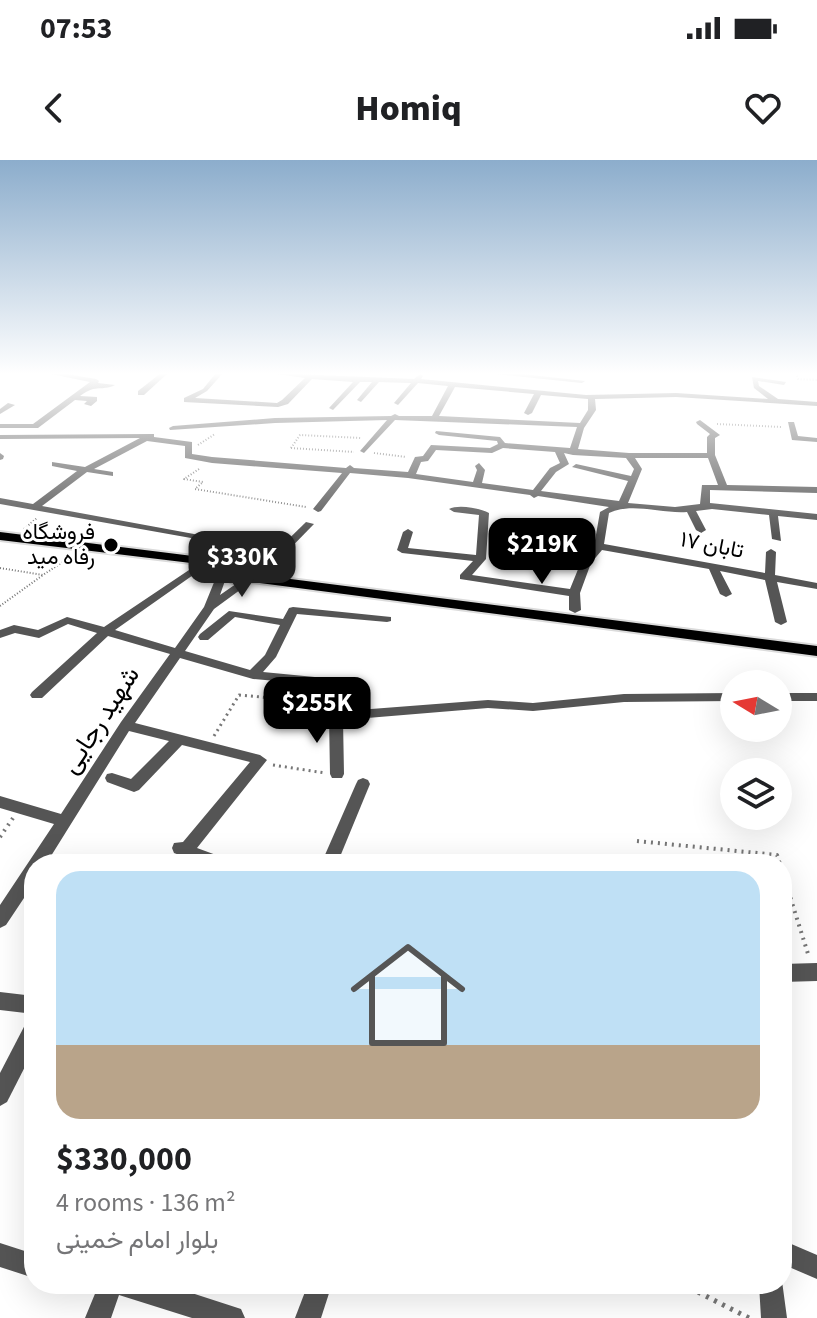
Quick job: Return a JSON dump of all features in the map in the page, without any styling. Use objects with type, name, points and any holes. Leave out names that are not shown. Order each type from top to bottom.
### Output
[{"type":"main road","points":[[4,540],[72,556],[192,571],[257,573],[575,610],[817,643]]},
{"type":"main road","points":[[4,540],[209,562],[225,571]]},
{"type":"main road","points":[[257,573],[817,651]]},
{"type":"street","points":[[173,428],[182,427]]},
{"type":"street","points":[[364,451],[384,427]]},
{"type":"street","points":[[573,453],[580,427]]},
{"type":"street","points":[[707,427],[716,435],[711,437],[711,455],[723,486]]},
{"type":"street","points":[[790,427],[795,438],[817,440]]},
{"type":"street","points":[[439,433],[500,439],[502,445]]},
{"type":"street","points":[[0,437],[151,436],[86,470],[35,507]]},
{"type":"street","points":[[147,439],[178,442],[189,448],[188,456],[212,460],[350,468],[522,489],[534,495],[617,505],[691,510],[705,507],[817,517]]},
{"type":"street","points":[[411,475],[418,459],[425,459],[434,447],[492,451],[502,445],[629,456],[711,455]]},
{"type":"street","points":[[534,495],[553,470],[565,464],[559,451]]},
{"type":"street","points":[[113,454],[130,457]]},
{"type":"street","points":[[575,610],[574,593],[586,562],[597,549],[605,512],[623,503],[638,469],[629,456]]},
{"type":"street","points":[[55,464],[110,474]]},
{"type":"street","points":[[479,466],[481,470],[452,511],[484,513],[481,559],[464,577],[574,593]]},
{"type":"street","points":[[576,467],[633,479]]},
{"type":"street","points":[[318,509],[350,468]]},
{"type":"street","points":[[705,507],[705,487],[817,490]]},
{"type":"street","points":[[0,501],[232,544],[209,562]]},
{"type":"street","points":[[691,510],[701,530]]},
{"type":"street","points":[[773,512],[777,539]]},
{"type":"street","points":[[210,607],[257,573],[309,524]]},
{"type":"street","points":[[408,532],[402,550],[481,559]]},
{"type":"street","name":"تابان ۱۷","points":[[525,543],[597,549],[712,565],[817,586]]},
{"type":"street","points":[[771,552],[770,577],[781,622]]},
{"type":"street","points":[[712,565],[726,594]]},
{"type":"street","points":[[37,695],[105,632],[192,571]]},
{"type":"street","points":[[210,607],[225,571]]},
{"type":"street","name":"شهید رجایی","points":[[44,854],[126,725],[210,607]]},
{"type":"street","points":[[253,675],[270,657],[293,610],[387,619]]},
{"type":"street","points":[[204,637],[233,613],[285,623]]},
{"type":"street","points":[[0,634],[14,629],[39,634],[60,621],[253,675],[351,684],[339,710],[337,774]]},
{"type":"street","points":[[339,710],[384,715],[488,704],[533,707],[624,698],[720,697]]},
{"type":"street","points":[[792,697],[817,697]]},
{"type":"street","points":[[126,725],[260,760],[182,848],[197,854]]},
{"type":"street","points":[[112,778],[134,786],[179,739]]},
{"type":"street","points":[[333,854],[363,784]]},
{"type":"street","points":[[0,802],[65,821]]},
{"type":"street","name":"شهید رجایی","points":[[0,920],[24,884]]},
{"type":"street","points":[[792,973],[815,972]]},
{"type":"street","points":[[0,1001],[24,1004]]},
{"type":"street","points":[[0,1095],[24,1048]]},
{"type":"street","points":[[0,1255],[24,1263]]},
{"type":"street","points":[[792,1256],[817,1267]]},
{"type":"street","points":[[98,1318],[107,1294]]},
{"type":"street","points":[[156,1294],[232,1318]]},
{"type":"street","points":[[308,1318],[316,1294]]},
{"type":"street","points":[[772,1294],[774,1318]]},
{"type":"path","points":[[189,448],[215,435],[218,427]]},
{"type":"path","points":[[291,448],[300,435],[373,438]]},
{"type":"path","points":[[212,460],[184,479],[203,482],[195,489],[318,509]]},
{"type":"path","points":[[4,540],[47,509]]},
{"type":"path","points":[[0,606],[72,556]]},
{"type":"path","points":[[0,568],[43,575]]},
{"type":"path","points":[[208,747],[239,695],[339,710]]},
{"type":"path","points":[[260,760],[294,771],[337,774]]},
{"type":"path","points":[[0,837],[20,809]]},
{"type":"path","points":[[637,841],[767,854]]},
{"type":"path","points":[[792,902],[815,972]]},
{"type":"path","points":[[702,1294],[749,1318]]},
{"type":"place","name":"فروشگاه رفاه مید","points":[[111,545]]}]
